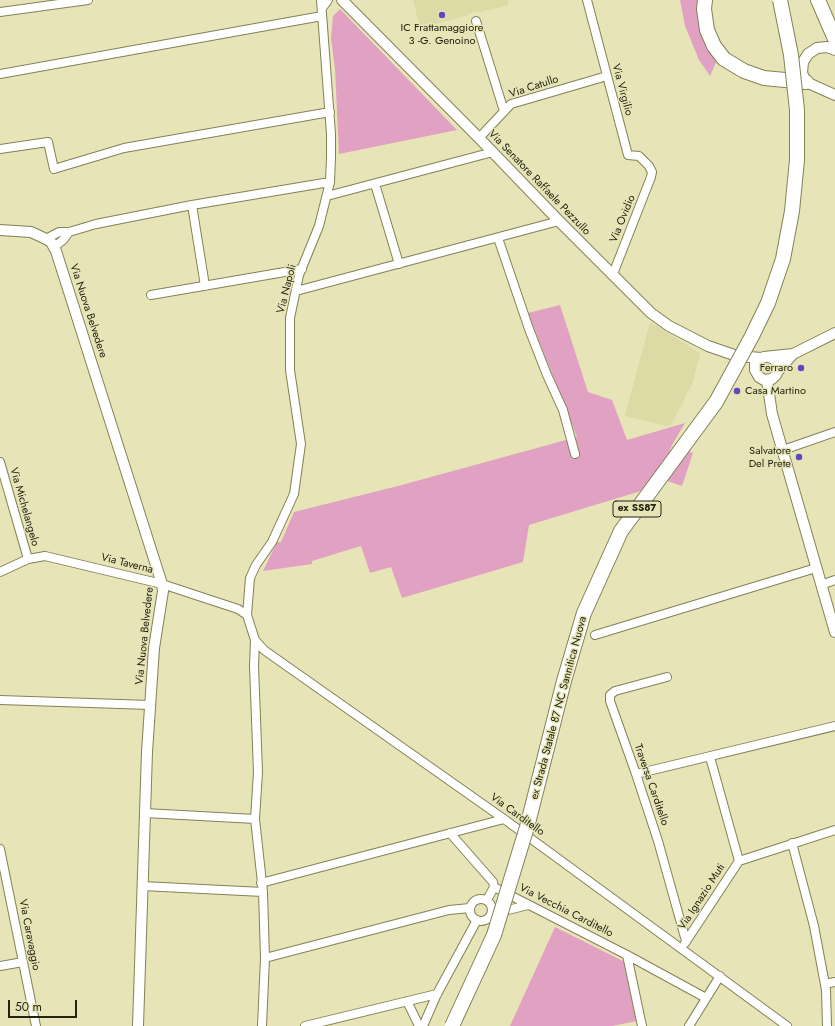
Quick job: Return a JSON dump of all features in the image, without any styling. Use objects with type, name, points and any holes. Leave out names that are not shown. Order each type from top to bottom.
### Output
[{"type":"highway","points":[[705,0],[704,9],[707,30],[714,46],[724,59],[744,72],[764,78],[806,82]]},
{"type":"highway","name":"ex Strada Statale 87 NC Sannitica Nuova","points":[[452,1026],[494,935],[527,827],[564,682],[584,613],[622,531],[716,402],[734,371],[768,303],[783,259],[792,211],[797,160],[797,110],[791,54],[780,0]]},
{"type":"highway","points":[[818,0],[835,39]]},
{"type":"street","points":[[0,12],[88,0]]},
{"type":"street","points":[[0,74],[322,8],[328,0]]},
{"type":"street","name":"Via Senatore Raffaele Pezzullo","points":[[342,0],[651,313],[669,326],[708,346],[737,356],[765,357],[793,354]]},
{"type":"street","name":"Via Virgilio","points":[[587,0],[628,156],[639,156],[649,166],[652,172]]},
{"type":"street","name":"Via Napoli","points":[[247,614],[250,578],[256,565],[272,542],[294,494],[301,444],[290,370],[290,318],[302,269],[319,226],[330,182],[330,112],[322,8]]},
{"type":"street","points":[[476,21],[504,111]]},
{"type":"street","points":[[835,50],[827,47],[817,48],[808,54],[803,62],[802,73],[806,82],[835,95]]},
{"type":"street","name":"Via Catullo","points":[[479,138],[511,104],[607,76]]},
{"type":"street","points":[[0,149],[48,142],[54,169],[124,148],[330,112]]},
{"type":"street","points":[[327,196],[493,152]]},
{"type":"street","name":"Via Ovidio","points":[[613,274],[651,178],[652,172]]},
{"type":"street","points":[[0,230],[31,232],[50,243],[62,240],[69,232],[96,224],[192,204],[330,182]]},
{"type":"street","points":[[375,184],[399,264]]},
{"type":"street","points":[[192,204],[205,286]]},
{"type":"street","points":[[296,291],[559,221]]},
{"type":"street","points":[[498,238],[529,329],[547,375],[564,410],[575,454]]},
{"type":"street","name":"Via Nuova Belvedere","points":[[50,243],[64,273],[163,591],[154,648],[150,705],[142,886],[138,1026]]},
{"type":"street","points":[[151,295],[302,269]]},
{"type":"street","points":[[778,370],[777,363],[774,359],[765,357],[755,364],[755,372],[758,377],[767,380],[774,377],[778,370],[793,354],[835,333]]},
{"type":"street","name":"Via Senatore Raffaele Pezzullo","points":[[737,356],[755,372]]},
{"type":"street","points":[[767,380],[772,414],[835,632]]},
{"type":"street","points":[[783,450],[835,432]]},
{"type":"street","name":"Via Michelangelo","points":[[0,462],[28,559]]},
{"type":"street","name":"Via Taverna","points":[[0,572],[28,559],[45,556],[162,584],[238,609],[247,614]]},
{"type":"street","points":[[595,635],[816,568]]},
{"type":"street","points":[[821,585],[835,580]]},
{"type":"street","name":"Via Carditello","points":[[247,614],[255,640],[264,650],[504,819],[787,1026]]},
{"type":"street","points":[[255,640],[254,666],[258,772],[255,819],[263,892],[265,958],[262,1026]]},
{"type":"street","name":"Traversa Carditello","points":[[667,677],[614,691],[610,695],[610,704],[636,774],[658,841],[686,941]]},
{"type":"street","points":[[0,700],[150,705]]},
{"type":"street","points":[[636,774],[835,726]]},
{"type":"street","points":[[710,756],[739,861]]},
{"type":"street","points":[[145,813],[255,819]]},
{"type":"street","points":[[261,883],[504,819]]},
{"type":"street","name":"Via Ignazio Muti","points":[[681,949],[739,861],[835,830]]},
{"type":"street","points":[[450,833],[493,882],[494,887],[487,900]]},
{"type":"street","points":[[792,843],[814,926],[824,984],[827,1026]]},
{"type":"street","name":"Via Caravaggio","points":[[0,848],[36,1026]]},
{"type":"street","points":[[142,886],[263,892]]},
{"type":"street","name":"Via Vecchia Carditello","points":[[494,887],[627,955],[706,998]]},
{"type":"street","points":[[492,914],[492,905],[487,900],[481,898],[474,901],[470,908],[471,916],[477,920],[485,920],[492,914],[528,905]]},
{"type":"street","points":[[265,958],[449,910],[470,908]]},
{"type":"street","points":[[423,1026],[437,994],[477,920]]},
{"type":"street","points":[[627,955],[642,1026]]},
{"type":"street","points":[[0,966],[23,962]]},
{"type":"street","points":[[689,1026],[720,976]]},
{"type":"street","points":[[824,984],[835,982]]},
{"type":"street","points":[[305,1026],[437,994]]},
{"type":"street","points":[[407,1001],[419,1026]]},
{"type":"shaded area","name":"IC Frattamaggiore 3 -G. Genoino","points":[[413,0],[508,0],[509,5],[480,12],[477,11],[466,16],[420,28]]},
{"type":"shaded area","points":[[680,0],[700,0],[717,60],[710,76],[699,60],[685,26]]},
{"type":"shaded area","points":[[340,9],[457,130],[339,154],[335,69],[331,38],[333,16]]},
{"type":"shaded area","points":[[560,305],[588,392],[612,400],[627,440],[685,423],[672,445],[666,461],[641,491],[529,525],[523,562],[402,598],[391,567],[370,573],[361,546],[312,561],[312,564],[263,571],[277,542],[281,542],[294,512],[398,486],[577,437],[528,313]]},
{"type":"shaded area","points":[[650,322],[700,353],[693,382],[671,425],[667,426],[625,416]]},
{"type":"shaded area","points":[[673,446],[693,453],[682,486],[662,479]]},
{"type":"shaded area","points":[[555,927],[625,962],[637,1021],[612,1026],[510,1026]]},
{"type":"place","name":"IC Frattamaggiore 3 -G. Genoino","points":[[442,15]]},
{"type":"place","name":"Ferraro","points":[[801,368]]},
{"type":"place","name":"Casa Martino","points":[[737,391]]},
{"type":"place","name":"Salvatore Del Prete","points":[[799,457]]}]
